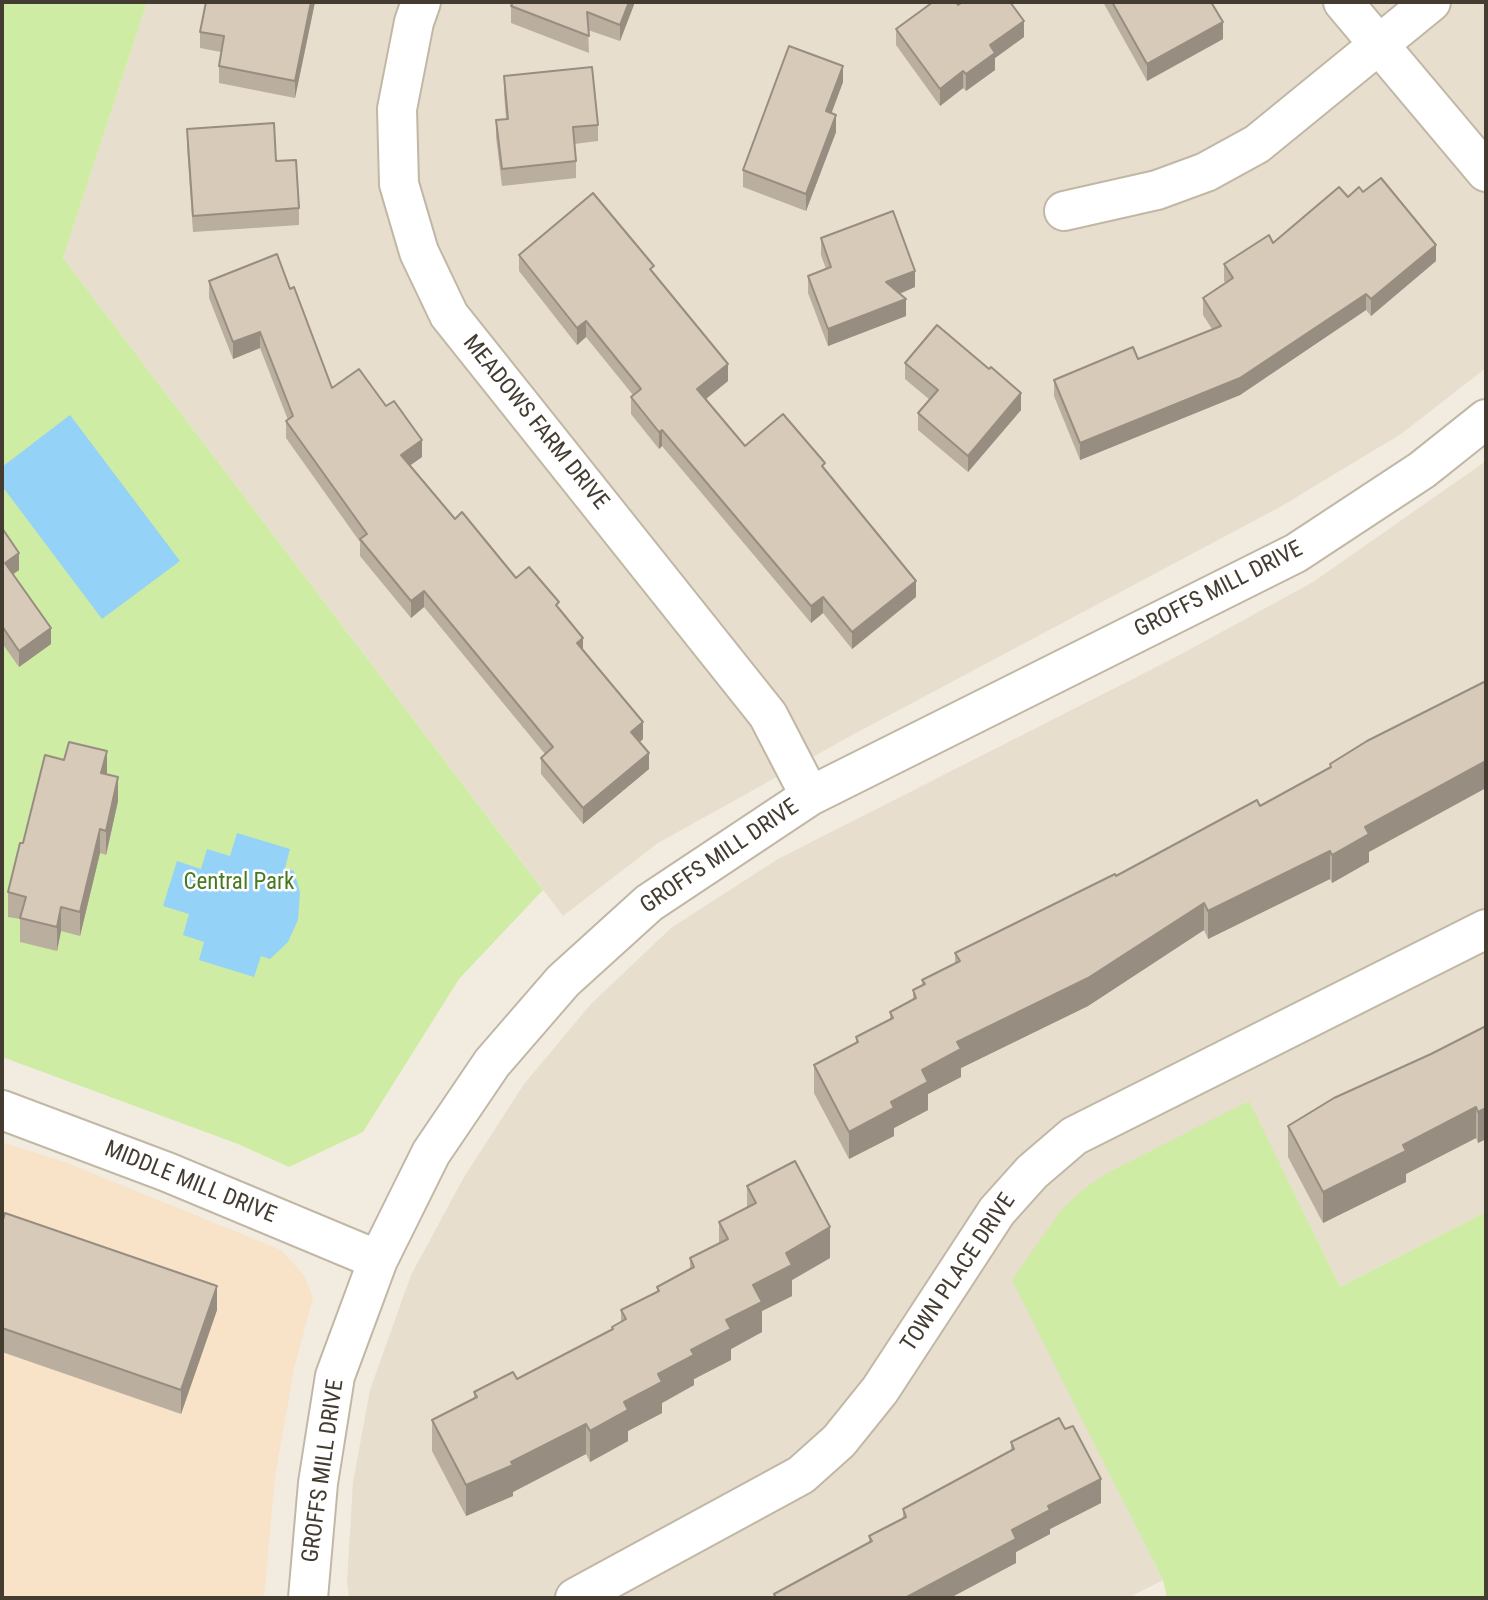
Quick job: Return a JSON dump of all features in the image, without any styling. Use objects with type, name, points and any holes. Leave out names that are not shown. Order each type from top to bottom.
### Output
[{"type":"street","name":"MEADOWS FARM DRIVE","points":[[421,2],[414,22],[397,109],[399,184],[419,252],[449,315],[768,715],[810,796]]},
{"type":"street","points":[[1343,2],[1486,172]]},
{"type":"street","points":[[1064,211],[1157,190],[1206,172],[1257,144],[1431,2]]},
{"type":"street","name":"GROFFS MILL DRIVE","points":[[308,1598],[318,1483],[335,1376],[378,1260],[431,1153],[492,1063],[563,981],[649,904],[810,796],[1296,552],[1422,470],[1486,419]]},
{"type":"street","name":"TOWN PLACE DRIVE","points":[[575,1598],[801,1475],[839,1441],[880,1390],[996,1211],[1032,1172],[1074,1136],[1486,929]]},
{"type":"street","name":"MIDDLE MILL DRIVE","points":[[2,1110],[167,1172],[378,1260]]},
{"type":"shaded area","points":[[147,2],[1486,2],[1486,368],[1401,434],[1280,507],[854,734],[658,843],[563,916],[63,258]]},
{"type":"shaded area","points":[[1486,461],[1486,1212],[1340,1287],[1248,1101],[1013,1279],[1163,1580],[1128,1598],[349,1598],[347,1582],[353,1482],[370,1390],[411,1275],[464,1177],[524,1084],[591,1004],[671,928],[778,859],[1174,658],[1313,582]]},
{"type":"shaded area","points":[[2,1142],[65,1162],[281,1250],[304,1275],[313,1298],[294,1369],[275,1477],[264,1598],[2,1598]]},
{"type":"green space","name":"Central Park","points":[[2,2],[147,2],[63,258],[543,890],[459,979],[363,1132],[289,1167],[238,1144],[2,1057]]},
{"type":"green space","points":[[1249,1101],[1340,1287],[1486,1212],[1486,1598],[1167,1598],[1163,1580],[1012,1280],[1062,1209],[1085,1188],[1111,1171]]},
{"type":"water","points":[[70,415],[180,561],[102,619],[2,486],[2,467]]},
{"type":"water","points":[[237,833],[290,849],[285,868],[294,871],[300,892],[298,920],[288,942],[270,959],[261,956],[254,977],[199,960],[204,942],[183,935],[189,914],[163,906],[177,861],[201,869],[207,849],[230,856]]},
{"type":"building","points":[[206,2],[311,2],[295,81],[219,66],[224,36],[200,32]]},
{"type":"building","points":[[513,2],[629,2],[620,25],[587,12],[589,36],[511,6]]},
{"type":"building","points":[[933,2],[956,2],[958,5],[963,2],[1010,2],[1024,21],[990,45],[995,53],[966,74],[963,71],[940,89],[896,29]]},
{"type":"building","points":[[1112,2],[1211,2],[1223,22],[1147,64]]},
{"type":"building","points":[[789,46],[843,66],[826,111],[836,115],[806,194],[743,170]]},
{"type":"building","points":[[592,67],[598,125],[573,127],[576,161],[502,169],[496,120],[508,119],[504,76]]},
{"type":"building","points":[[274,123],[276,161],[296,160],[299,208],[193,216],[187,129]]},
{"type":"building","points":[[1381,178],[1436,245],[1371,299],[1366,294],[1240,378],[1080,443],[1054,380],[1133,347],[1138,359],[1221,326],[1203,298],[1233,278],[1224,264],[1269,235],[1273,243],[1339,187],[1348,197],[1359,187],[1363,192]]},
{"type":"building","points":[[593,193],[654,266],[650,269],[728,364],[697,389],[745,446],[783,414],[825,463],[822,466],[916,581],[852,632],[823,597],[811,606],[631,397],[641,389],[586,321],[577,328],[519,255]]},
{"type":"building","points":[[893,211],[915,271],[886,282],[906,299],[828,329],[808,276],[831,267],[821,238]]},
{"type":"building","points":[[277,254],[290,289],[294,287],[332,388],[359,369],[386,406],[394,401],[422,440],[401,455],[455,519],[462,512],[516,578],[529,567],[559,602],[556,605],[583,638],[577,643],[643,722],[631,732],[649,753],[583,808],[541,758],[553,747],[424,591],[411,601],[360,539],[367,534],[286,421],[293,416],[260,332],[233,342],[209,281]]},
{"type":"building","points":[[937,325],[1021,393],[968,456],[918,413],[938,390],[905,363]]},
{"type":"building","points":[[2,528],[19,553],[5,563],[51,628],[19,651],[2,626]]},
{"type":"building","points":[[1486,681],[1486,761],[1365,827],[1369,834],[1332,855],[1330,851],[1208,911],[1204,903],[1088,978],[957,1042],[961,1049],[922,1070],[928,1082],[891,1102],[894,1108],[849,1132],[814,1065],[858,1042],[856,1037],[893,1018],[890,1012],[916,998],[913,990],[925,984],[922,980],[960,961],[955,953],[1115,874],[1116,876],[1257,800],[1260,806],[1331,767],[1330,764],[1367,741]]},
{"type":"building","points":[[69,742],[107,751],[101,773],[118,777],[106,831],[100,829],[80,912],[61,907],[57,927],[20,918],[26,897],[8,892],[45,755],[64,760]]},
{"type":"building","points":[[1486,1026],[1486,1108],[1478,1112],[1476,1107],[1403,1145],[1406,1151],[1323,1192],[1288,1126],[1334,1098]]},
{"type":"building","points":[[795,1161],[830,1227],[786,1253],[792,1265],[753,1285],[762,1302],[726,1320],[731,1329],[691,1350],[694,1355],[658,1374],[662,1382],[624,1402],[628,1410],[590,1431],[586,1424],[511,1462],[513,1465],[466,1485],[432,1420],[477,1397],[474,1392],[513,1372],[517,1379],[613,1329],[612,1327],[626,1319],[621,1310],[659,1291],[657,1287],[694,1267],[690,1258],[728,1239],[719,1222],[756,1203],[747,1186]]},
{"type":"building","points":[[5,1213],[217,1286],[181,1390],[2,1328],[2,1223]]},
{"type":"building","points":[[1059,1418],[1065,1429],[1073,1426],[1101,1479],[1048,1506],[1050,1510],[1012,1530],[1016,1539],[905,1598],[772,1598],[774,1594],[872,1541],[869,1536],[906,1517],[903,1509],[1014,1449],[1011,1442]]}]
